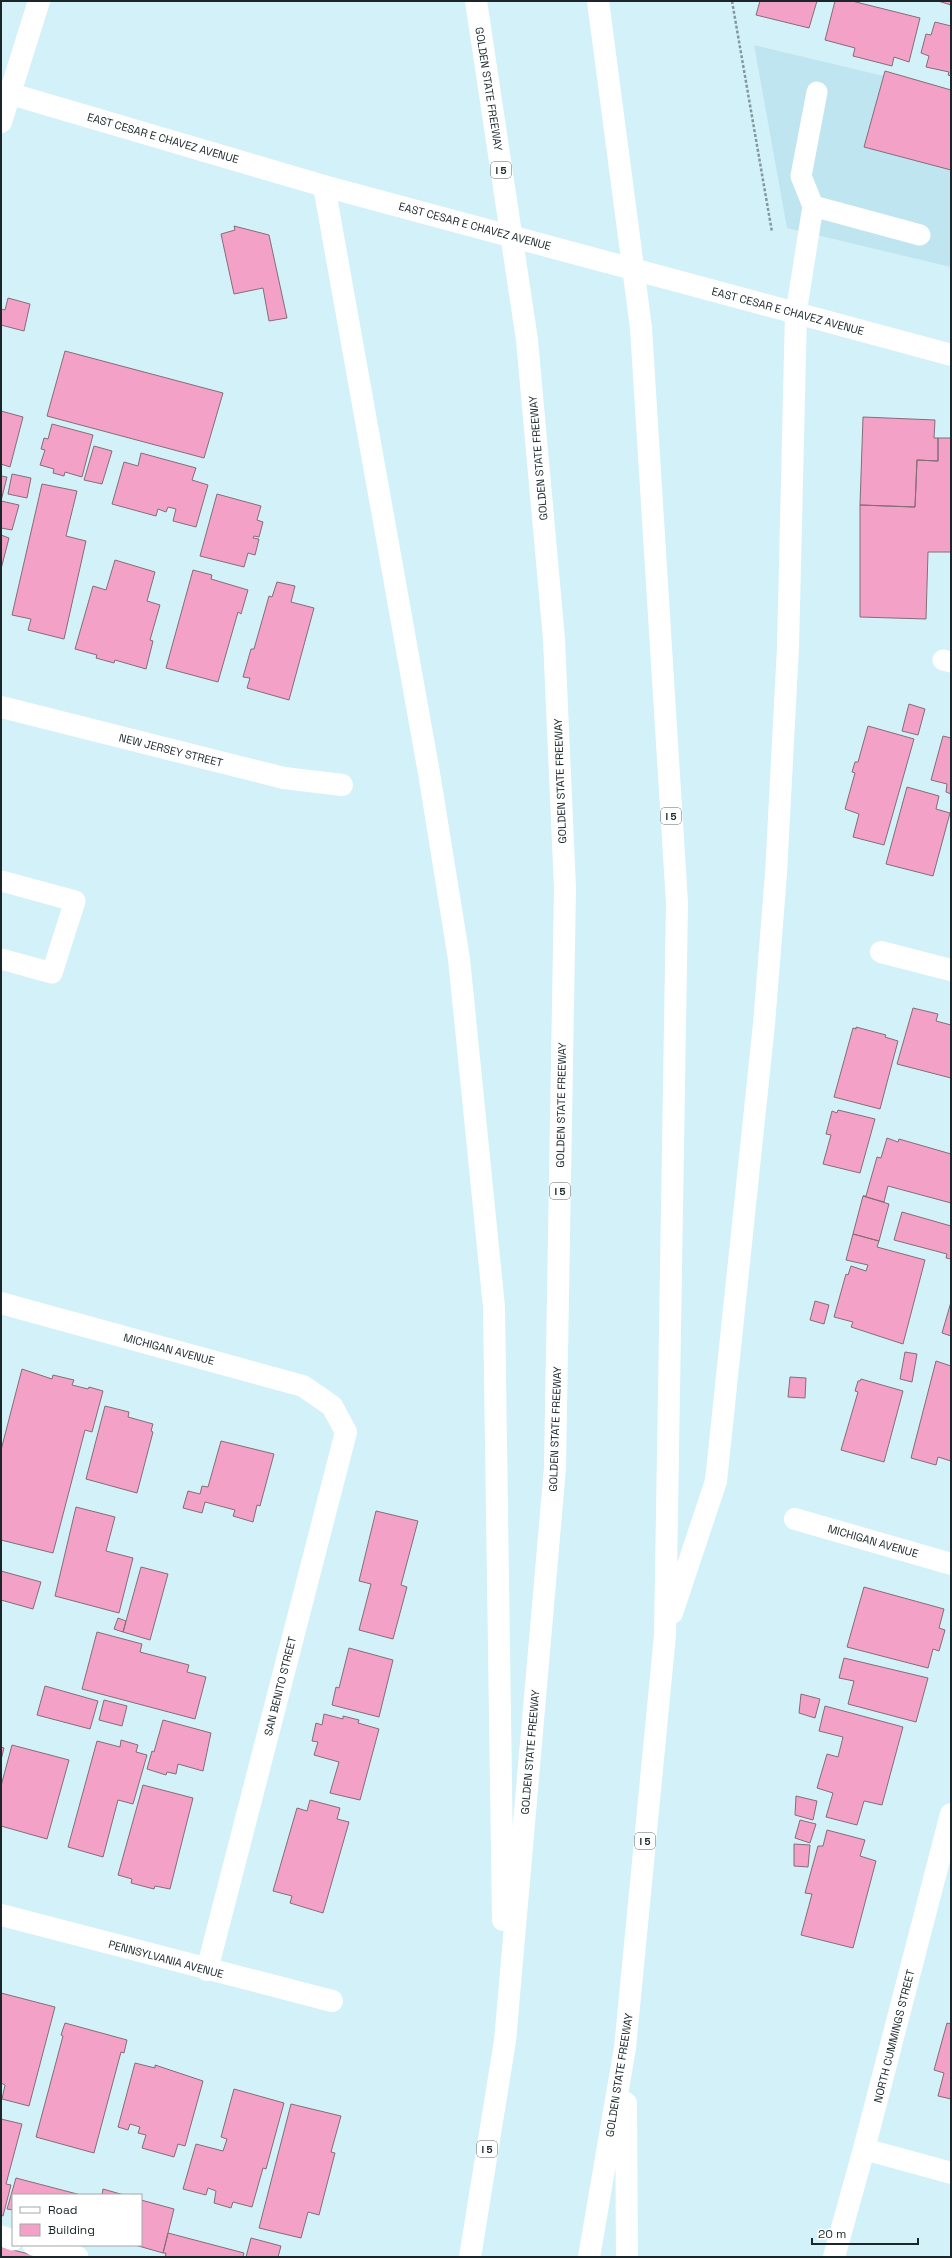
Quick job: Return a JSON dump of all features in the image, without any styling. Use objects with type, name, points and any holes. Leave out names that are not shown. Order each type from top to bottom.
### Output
[{"type":"main road","points":[[1,122],[5,92],[39,1]]},
{"type":"main road","name":"GOLDEN STATE FREEWAY","points":[[470,2257],[505,2041],[555,1468],[565,888],[554,639],[527,340],[476,1]]},
{"type":"main road","name":"GOLDEN STATE FREEWAY","points":[[589,2257],[625,2048],[665,1635],[677,903],[641,328],[598,1]]},
{"type":"main road","name":"EAST CESAR E CHAVEZ AVENUE","points":[[5,92],[324,186],[951,355]]},
{"type":"main road","points":[[324,186],[429,773],[459,959],[494,1307],[505,2041]]},
{"type":"main road","points":[[665,1635],[716,1481],[764,1024],[776,874],[788,647],[796,313]]},
{"type":"main road","name":"NEW JERSEY STREET","points":[[1,707],[284,778],[342,786]]},
{"type":"main road","points":[[881,952],[951,970]]},
{"type":"main road","name":"MICHIGAN AVENUE","points":[[1,1303],[303,1386],[332,1406]]},
{"type":"main road","name":"SAN BENITO STREET","points":[[207,1970],[346,1432],[332,1406]]},
{"type":"main road","name":"MICHIGAN AVENUE","points":[[795,1519],[951,1564]]},
{"type":"main road","name":"NORTH CUMMINGS STREET","points":[[834,2257],[864,2149],[951,1814]]},
{"type":"main road","name":"PENNSYLVANIA AVENUE","points":[[1,1914],[207,1970],[332,2001]]},
{"type":"main road","points":[[625,2048],[627,2257]]},
{"type":"main road","points":[[864,2149],[951,2173]]},
{"type":"lane","points":[[796,313],[813,206],[801,176],[817,92]]},
{"type":"lane","points":[[813,206],[920,235]]},
{"type":"lane","points":[[1,881],[75,901],[52,973],[1,959]]},
{"type":"lane","points":[[1,2236],[12,2240]]},
{"type":"lane","points":[[37,2246],[78,2257]]},
{"type":"path","points":[[732,1],[772,232]]},
{"type":"shaded area","points":[[754,45],[951,92],[951,267],[787,228]]},
{"type":"building","points":[[760,1],[817,1],[809,28],[756,15]]},
{"type":"building","points":[[835,1],[852,1],[920,18],[909,62],[894,57],[892,66],[853,56],[855,48],[825,40]]},
{"type":"building","points":[[938,1],[951,1],[951,5]]},
{"type":"building","points":[[935,22],[951,26],[951,76],[948,75],[949,72],[926,67],[929,56],[921,53],[926,34],[931,35]]},
{"type":"building","points":[[885,71],[951,90],[951,170],[864,147]]},
{"type":"building","points":[[234,226],[269,235],[287,318],[269,321],[263,288],[234,294],[221,234],[235,230]]},
{"type":"building","points":[[8,298],[30,304],[24,331],[1,325],[1,309],[5,310]]},
{"type":"building","points":[[65,351],[223,393],[204,458],[47,416]]},
{"type":"building","points":[[1,411],[23,417],[10,467],[1,464]]},
{"type":"building","points":[[863,417],[935,420],[934,438],[938,438],[938,461],[917,460],[915,507],[860,505]]},
{"type":"building","points":[[52,424],[93,435],[82,477],[65,472],[64,476],[53,473],[54,469],[40,465],[45,450],[41,449],[44,438],[48,439]]},
{"type":"building","points":[[938,438],[951,438],[951,552],[928,552],[926,619],[860,617],[860,505],[915,507],[917,460],[938,461]]},
{"type":"building","points":[[94,446],[112,451],[102,484],[84,480]]},
{"type":"building","points":[[141,453],[196,468],[192,480],[208,485],[196,527],[173,521],[176,509],[168,507],[166,512],[158,509],[156,516],[112,504],[124,462],[138,466]]},
{"type":"building","points":[[12,474],[31,478],[27,498],[8,494]]},
{"type":"building","points":[[1,476],[7,477],[1,501]]},
{"type":"building","points":[[42,484],[77,491],[66,536],[86,541],[64,639],[28,630],[31,619],[12,615]]},
{"type":"building","points":[[217,494],[261,506],[257,520],[263,522],[259,537],[254,536],[253,538],[259,539],[255,555],[248,553],[244,567],[200,556]]},
{"type":"building","points":[[1,501],[19,505],[12,530],[1,528]]},
{"type":"building","points":[[1,535],[9,538],[1,569]]},
{"type":"building","points":[[115,560],[155,572],[147,601],[160,605],[150,640],[153,641],[146,669],[115,660],[114,663],[96,658],[97,655],[75,649],[93,586],[106,590]]},
{"type":"building","points":[[193,570],[212,575],[211,579],[248,590],[241,614],[238,612],[218,682],[166,668]]},
{"type":"building","points":[[277,582],[295,586],[291,602],[314,608],[289,700],[247,688],[250,678],[243,677],[251,649],[254,649],[269,596],[272,597]]},
{"type":"building","points":[[909,704],[925,709],[918,735],[902,731]]},
{"type":"building","points":[[868,726],[914,739],[884,845],[853,837],[859,814],[845,809],[855,773],[852,772],[855,762],[858,762]]},
{"type":"building","points":[[943,736],[951,738],[951,794],[946,792],[947,784],[931,780]]},
{"type":"building","points":[[907,787],[939,796],[936,809],[950,813],[933,876],[886,864]]},
{"type":"building","points":[[913,1008],[938,1014],[936,1021],[951,1025],[951,1078],[897,1064]]},
{"type":"building","points":[[856,1027],[886,1035],[885,1037],[898,1041],[880,1109],[834,1097],[853,1028],[856,1029]]},
{"type":"building","points":[[838,1110],[875,1119],[860,1173],[823,1164],[831,1135],[826,1134],[832,1111],[837,1113]]},
{"type":"building","points":[[887,1138],[898,1142],[899,1139],[951,1154],[951,1203],[888,1186],[884,1202],[863,1196],[866,1196],[877,1157],[881,1158]]},
{"type":"building","points":[[863,1196],[889,1204],[879,1241],[853,1234]]},
{"type":"building","points":[[902,1212],[951,1226],[951,1259],[946,1258],[947,1254],[894,1240]]},
{"type":"building","points":[[853,1234],[879,1241],[877,1247],[925,1260],[903,1344],[851,1327],[853,1322],[834,1317],[846,1274],[848,1275],[851,1266],[866,1271],[868,1265],[846,1260]]},
{"type":"building","points":[[815,1301],[829,1305],[824,1324],[810,1320]]},
{"type":"building","points":[[951,1302],[951,1336],[942,1333]]},
{"type":"building","points":[[905,1352],[917,1354],[912,1382],[900,1379]]},
{"type":"building","points":[[936,1361],[951,1366],[951,1461],[938,1457],[936,1465],[911,1458]]},
{"type":"building","points":[[22,1369],[52,1379],[53,1375],[74,1380],[72,1385],[88,1389],[89,1387],[103,1391],[92,1432],[85,1430],[53,1553],[1,1540],[1,1450]]},
{"type":"building","points":[[790,1377],[806,1378],[805,1398],[788,1397]]},
{"type":"building","points":[[861,1379],[903,1391],[884,1462],[841,1450],[858,1392],[855,1391],[858,1381]]},
{"type":"building","points":[[105,1406],[129,1412],[128,1417],[153,1424],[151,1431],[153,1432],[137,1493],[86,1479]]},
{"type":"building","points":[[221,1441],[274,1454],[260,1506],[257,1505],[253,1522],[233,1516],[235,1510],[205,1502],[202,1513],[183,1508],[188,1491],[200,1494],[202,1486],[208,1487]]},
{"type":"building","points":[[76,1507],[115,1517],[106,1551],[133,1558],[119,1613],[55,1596]]},
{"type":"building","points":[[376,1511],[418,1521],[401,1585],[407,1587],[393,1639],[359,1630],[371,1584],[359,1581]]},
{"type":"building","points":[[141,1567],[168,1574],[150,1640],[123,1632]]},
{"type":"building","points":[[1,1571],[41,1582],[33,1609],[1,1600]]},
{"type":"building","points":[[864,1587],[944,1609],[939,1628],[945,1630],[939,1651],[933,1649],[928,1668],[847,1647]]},
{"type":"building","points":[[118,1618],[126,1621],[123,1632],[114,1629]]},
{"type":"building","points":[[97,1632],[142,1644],[140,1652],[189,1665],[187,1672],[206,1677],[195,1719],[82,1689]]},
{"type":"building","points":[[349,1648],[393,1660],[379,1717],[332,1705],[336,1687],[339,1688]]},
{"type":"building","points":[[844,1658],[928,1678],[916,1722],[848,1704],[854,1681],[839,1678]]},
{"type":"building","points":[[45,1686],[98,1701],[90,1729],[37,1715]]},
{"type":"building","points":[[801,1694],[820,1699],[815,1718],[799,1713]]},
{"type":"building","points":[[104,1700],[127,1706],[122,1726],[99,1720]]},
{"type":"building","points":[[825,1706],[903,1727],[882,1805],[864,1801],[857,1825],[826,1817],[833,1793],[817,1788],[827,1754],[838,1757],[843,1737],[819,1731]]},
{"type":"building","points":[[324,1714],[343,1719],[343,1716],[359,1720],[358,1723],[379,1729],[360,1800],[330,1793],[339,1762],[314,1755],[318,1742],[312,1741],[316,1723],[322,1725]]},
{"type":"building","points":[[163,1720],[211,1733],[203,1771],[178,1764],[176,1774],[167,1772],[166,1775],[147,1769],[152,1751],[154,1752]]},
{"type":"building","points":[[121,1740],[138,1745],[136,1752],[147,1755],[133,1804],[118,1800],[103,1857],[68,1847],[97,1741],[120,1747]]},
{"type":"building","points":[[12,1745],[69,1760],[47,1839],[1,1826],[1,1786]]},
{"type":"building","points":[[1,1747],[4,1748],[1,1760]]},
{"type":"building","points":[[143,1785],[193,1798],[170,1889],[155,1886],[154,1889],[131,1883],[132,1879],[118,1875]]},
{"type":"building","points":[[796,1796],[817,1801],[813,1820],[795,1815]]},
{"type":"building","points":[[310,1800],[340,1808],[337,1819],[349,1822],[323,1913],[290,1903],[292,1896],[273,1891],[297,1808],[307,1811]]},
{"type":"building","points":[[800,1820],[816,1824],[810,1843],[795,1838]]},
{"type":"building","points":[[827,1830],[865,1840],[860,1856],[876,1861],[853,1948],[801,1935],[812,1894],[805,1893],[818,1846],[823,1846]]},
{"type":"building","points":[[794,1844],[810,1845],[808,1867],[794,1866]]},
{"type":"building","points":[[1,1993],[55,2007],[29,2106],[2,2099],[5,2085],[1,2083]]},
{"type":"building","points":[[65,2023],[127,2040],[124,2053],[121,2052],[94,2153],[36,2137],[63,2036],[61,2035]]},
{"type":"building","points":[[947,2023],[951,2024],[951,2099],[938,2096],[944,2073],[934,2070]]},
{"type":"building","points":[[135,2063],[155,2068],[155,2065],[203,2081],[185,2146],[178,2144],[174,2157],[142,2148],[146,2135],[138,2133],[140,2127],[130,2124],[128,2130],[118,2127]]},
{"type":"building","points":[[234,2089],[284,2103],[266,2169],[263,2168],[252,2207],[233,2202],[231,2208],[214,2203],[216,2191],[208,2188],[206,2195],[183,2189],[196,2144],[223,2151],[227,2139],[221,2137]]},
{"type":"building","points":[[291,2104],[341,2116],[331,2152],[335,2153],[319,2215],[308,2212],[301,2238],[259,2228]]},
{"type":"building","points":[[1,2119],[22,2124],[6,2184],[11,2185],[3,2216],[1,2215]]},
{"type":"building","points":[[16,2178],[77,2194],[12,2194],[12,2210],[7,2209]]},
{"type":"building","points":[[103,2189],[120,2194],[102,2194]]},
{"type":"building","points":[[142,2200],[174,2209],[163,2253],[138,2246],[142,2246]]},
{"type":"building","points":[[168,2233],[244,2253],[243,2257],[165,2257],[166,2253],[163,2253]]},
{"type":"building","points":[[251,2238],[281,2246],[278,2257],[246,2257]]},
{"type":"building","points":[[1,2247],[41,2257],[1,2257]]}]
